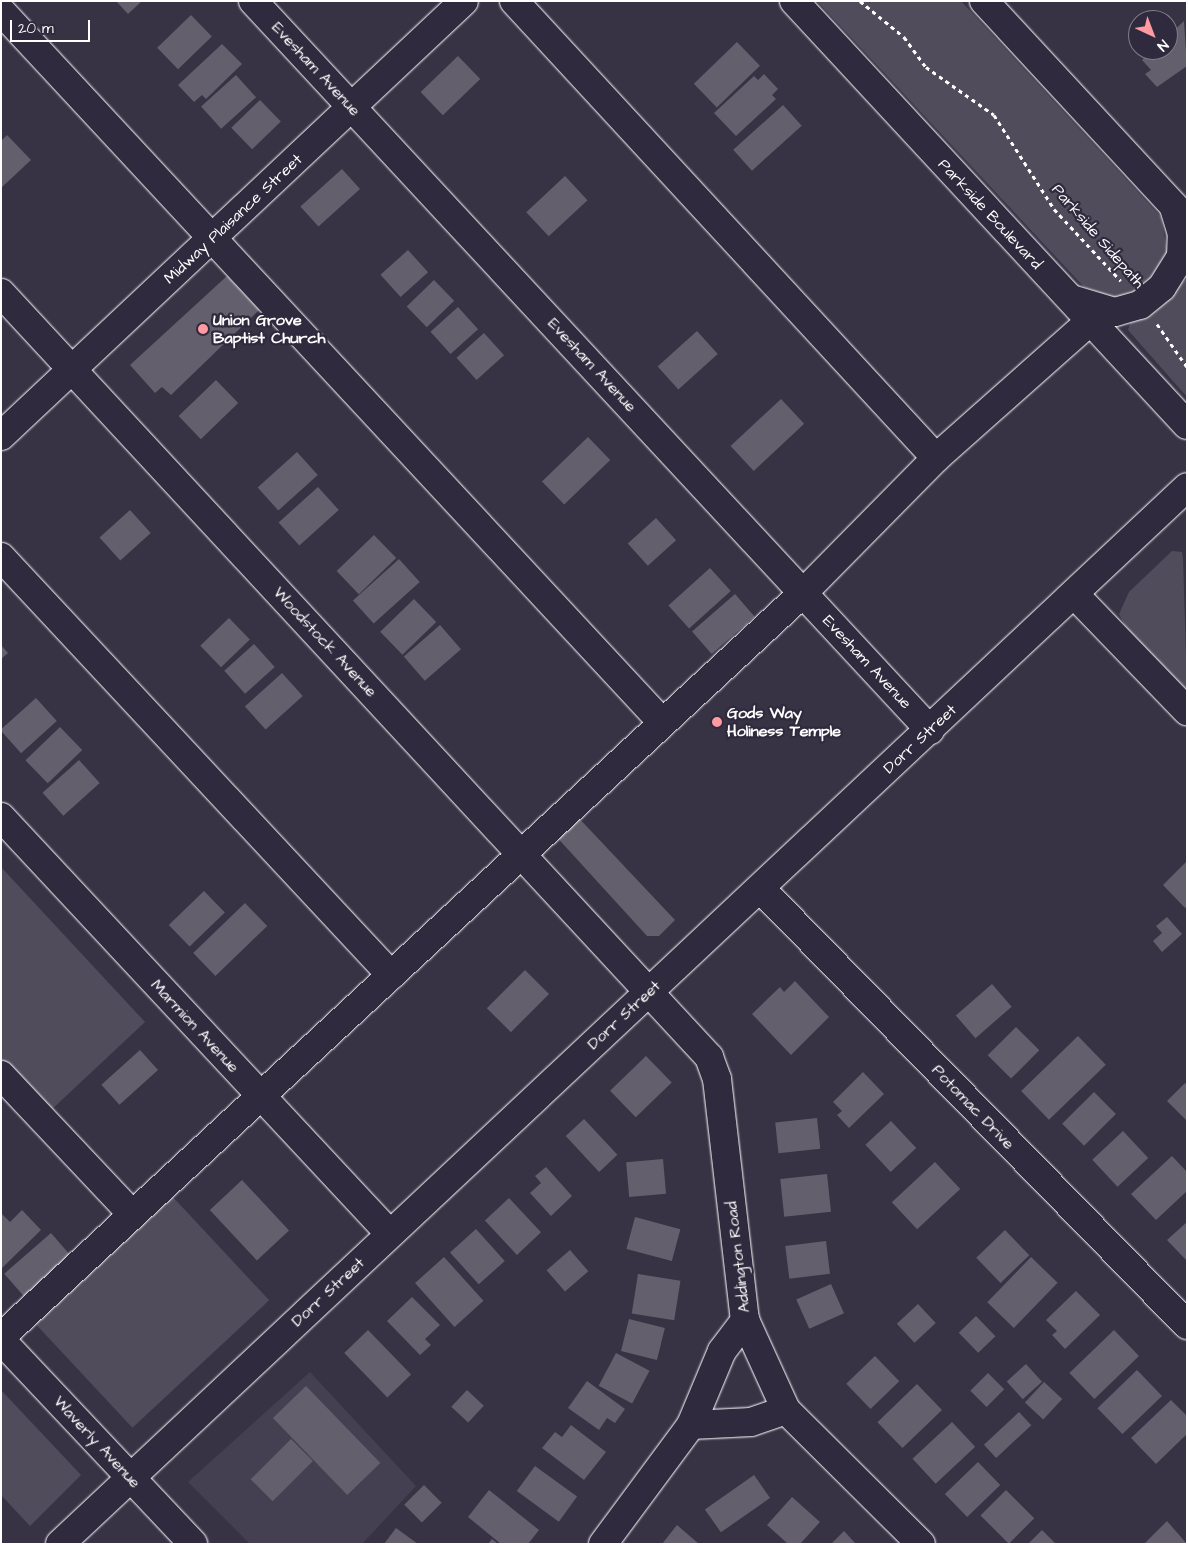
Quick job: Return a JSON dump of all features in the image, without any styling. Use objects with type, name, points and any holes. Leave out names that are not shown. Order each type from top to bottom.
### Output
[{"type":"street","name":"Evesham Avenue","points":[[253,1],[930,730]]},
{"type":"street","name":"Midway Plaisance Street","points":[[1,436],[464,1]]},
{"type":"street","points":[[514,1],[936,458]]},
{"type":"street","name":"Parkside Boulevard","points":[[794,1],[1089,322],[1187,425]]},
{"type":"street","points":[[984,1],[1180,213],[1182,234],[1180,257],[1169,279],[1140,304],[1116,312],[1067,297]]},
{"type":"street","points":[[1,12],[662,722]]},
{"type":"street","name":"Woodstock Avenue","points":[[1,293],[649,991]]},
{"type":"street","points":[[1,1338],[803,593],[936,458],[1089,322]]},
{"type":"street","name":"Dorr Street","points":[[60,1544],[1187,487]]},
{"type":"street","points":[[1,557],[392,975]]},
{"type":"street","points":[[1074,594],[1187,711]]},
{"type":"street","name":"Marmion Avenue","points":[[1,817],[390,1234]]},
{"type":"street","name":"Potomac Drive","points":[[760,888],[1187,1325]]},
{"type":"street","name":"Addington Road","points":[[649,991],[709,1057],[717,1079],[745,1320],[786,1410],[921,1544]]},
{"type":"street","points":[[1,1075],[133,1215]]},
{"type":"street","points":[[602,1544],[691,1425],[722,1351],[745,1320]]},
{"type":"street","name":"Waverly Avenue","points":[[1,1338],[193,1544]]},
{"type":"street","points":[[691,1425],[751,1422],[786,1410]]},
{"type":"path","name":"Parkside Sidepath","points":[[860,1],[904,37],[926,67],[994,115],[1054,209],[1140,304],[1187,367]]},
{"type":"shaded area","points":[[817,1],[961,1],[1161,217],[1168,256],[1149,286],[1115,298],[1084,287]]},
{"type":"shaded area","points":[[1187,279],[1187,397],[1128,330],[1131,320]]},
{"type":"shaded area","points":[[1172,551],[1182,552],[1183,558],[1187,690],[1128,631],[1119,614],[1129,592]]},
{"type":"shaded area","points":[[1,867],[145,1022],[49,1112],[1,1062]]},
{"type":"shaded area","points":[[171,1195],[269,1300],[132,1428],[34,1323]]},
{"type":"shaded area","points":[[310,1372],[416,1486],[362,1544],[250,1544],[188,1482]]},
{"type":"shaded area","points":[[1,1390],[81,1475],[30,1526],[1,1495]]},
{"type":"building","points":[[116,1],[142,1],[128,14]]},
{"type":"building","points":[[191,15],[212,37],[178,69],[157,48]]},
{"type":"building","points":[[1184,21],[1187,66],[1157,87],[1145,74],[1151,70],[1142,60],[1178,60],[1178,27]]},
{"type":"building","points":[[737,42],[760,66],[717,107],[694,84]]},
{"type":"building","points":[[222,44],[242,64],[206,99],[202,95],[194,102],[178,85]]},
{"type":"building","points":[[458,56],[480,79],[443,115],[421,92]]},
{"type":"building","points":[[764,74],[778,89],[772,95],[776,99],[736,136],[714,113],[754,76],[758,80]]},
{"type":"building","points":[[236,75],[256,97],[221,129],[201,106]]},
{"type":"building","points":[[260,100],[281,122],[252,149],[231,128]]},
{"type":"building","points":[[783,105],[802,126],[752,171],[733,150]]},
{"type":"building","points":[[7,135],[31,160],[1,188],[1,141]]},
{"type":"building","points":[[342,169],[360,189],[318,227],[300,206]]},
{"type":"building","points":[[565,176],[588,200],[549,236],[526,212]]},
{"type":"building","points":[[408,250],[428,272],[401,297],[381,275]]},
{"type":"building","name":"Union Grove Baptist Church","points":[[227,276],[259,310],[171,395],[162,387],[155,393],[130,365]]},
{"type":"building","points":[[434,280],[454,301],[427,327],[407,306]]},
{"type":"building","points":[[458,307],[478,329],[451,354],[431,332]]},
{"type":"building","points":[[697,331],[718,354],[678,390],[658,366]]},
{"type":"building","points":[[484,333],[504,355],[477,380],[457,358]]},
{"type":"building","points":[[216,380],[238,403],[201,439],[179,416]]},
{"type":"building","points":[[781,399],[804,424],[754,471],[731,446]]},
{"type":"building","points":[[588,437],[610,460],[564,504],[542,481]]},
{"type":"building","points":[[297,452],[318,475],[278,511],[258,487]]},
{"type":"building","points":[[318,487],[339,510],[299,546],[279,522]]},
{"type":"building","points":[[130,510],[151,533],[120,560],[100,537]]},
{"type":"building","points":[[656,518],[676,540],[648,566],[628,543]]},
{"type":"building","points":[[374,535],[396,558],[359,594],[337,571]]},
{"type":"building","points":[[399,559],[420,582],[374,624],[353,600]]},
{"type":"building","points":[[710,568],[731,591],[689,629],[668,605]]},
{"type":"building","points":[[735,594],[755,617],[712,654],[692,631]]},
{"type":"building","points":[[414,599],[436,622],[402,655],[380,632]]},
{"type":"building","points":[[229,618],[250,640],[221,667],[200,646]]},
{"type":"building","points":[[440,625],[461,649],[425,681],[404,656]]},
{"type":"building","points":[[254,644],[275,667],[245,694],[224,671]]},
{"type":"building","points":[[1,645],[8,653],[1,659]]},
{"type":"building","points":[[282,673],[303,696],[266,729],[245,706]]},
{"type":"building","points":[[36,698],[57,721],[21,753],[1,730]]},
{"type":"building","points":[[60,727],[82,750],[48,783],[25,760]]},
{"type":"building","points":[[79,760],[100,783],[63,816],[43,793]]},
{"type":"building","points":[[575,814],[675,920],[659,936],[647,936],[553,833]]},
{"type":"building","points":[[1187,861],[1187,906],[1185,908],[1163,885]]},
{"type":"building","points":[[204,891],[225,913],[190,947],[169,925]]},
{"type":"building","points":[[245,903],[267,926],[215,976],[193,953]]},
{"type":"building","points":[[1167,917],[1182,934],[1162,952],[1153,941],[1162,933],[1156,926]]},
{"type":"building","points":[[525,970],[549,994],[511,1032],[487,1008]]},
{"type":"building","points":[[795,981],[829,1017],[791,1055],[752,1014],[780,987],[784,992]]},
{"type":"building","points":[[992,984],[1012,1007],[975,1038],[956,1015]]},
{"type":"building","points":[[1016,1027],[1039,1050],[1011,1079],[988,1055]]},
{"type":"building","points":[[1078,1036],[1106,1065],[1049,1120],[1021,1091]]},
{"type":"building","points":[[140,1050],[158,1070],[119,1105],[101,1085]]},
{"type":"building","points":[[646,1056],[672,1083],[636,1117],[610,1091]]},
{"type":"building","points":[[863,1072],[884,1094],[849,1128],[837,1115],[842,1111],[833,1102]]},
{"type":"building","points":[[1185,1083],[1187,1085],[1187,1121],[1167,1101]]},
{"type":"building","points":[[1094,1092],[1116,1114],[1084,1146],[1062,1124]]},
{"type":"building","points":[[817,1118],[820,1149],[778,1153],[775,1122]]},
{"type":"building","points":[[584,1119],[617,1155],[599,1172],[566,1136]]},
{"type":"building","points":[[891,1121],[916,1148],[891,1172],[865,1145]]},
{"type":"building","points":[[1123,1131],[1148,1158],[1118,1187],[1092,1160]]},
{"type":"building","points":[[1172,1156],[1187,1172],[1187,1191],[1156,1220],[1131,1194]]},
{"type":"building","points":[[663,1159],[666,1194],[629,1197],[626,1162]]},
{"type":"building","points":[[935,1162],[960,1189],[917,1229],[892,1202]]},
{"type":"building","points":[[546,1167],[572,1196],[551,1216],[530,1193],[541,1183],[535,1176]]},
{"type":"building","points":[[827,1174],[831,1212],[784,1217],[780,1179]]},
{"type":"building","points":[[242,1180],[289,1230],[257,1260],[210,1210]]},
{"type":"building","points":[[509,1198],[541,1232],[517,1255],[485,1221]]},
{"type":"building","points":[[22,1210],[41,1230],[1,1269],[1,1213],[10,1222]]},
{"type":"building","points":[[635,1217],[680,1229],[672,1261],[626,1249]]},
{"type":"building","points":[[1187,1222],[1187,1261],[1167,1240]]},
{"type":"building","points":[[476,1229],[505,1261],[479,1284],[450,1252]]},
{"type":"building","points":[[1005,1230],[1029,1255],[1001,1283],[976,1258]]},
{"type":"building","points":[[51,1233],[72,1257],[25,1298],[4,1274]]},
{"type":"building","points":[[826,1241],[830,1274],[789,1279],[785,1246]]},
{"type":"building","points":[[570,1250],[588,1271],[565,1291],[547,1270]]},
{"type":"building","points":[[444,1257],[483,1301],[454,1327],[415,1283]]},
{"type":"building","points":[[1031,1257],[1058,1283],[1014,1328],[987,1302]]},
{"type":"building","points":[[638,1274],[680,1281],[674,1320],[632,1314]]},
{"type":"building","points":[[831,1284],[844,1313],[809,1329],[796,1299]]},
{"type":"building","points":[[1076,1291],[1100,1315],[1065,1349],[1052,1335],[1057,1331],[1046,1320]]},
{"type":"building","points":[[412,1297],[440,1325],[425,1339],[431,1345],[420,1355],[387,1321]]},
{"type":"building","points":[[918,1304],[936,1323],[915,1343],[897,1324]]},
{"type":"building","points":[[976,1316],[995,1336],[978,1353],[959,1333]]},
{"type":"building","points":[[629,1319],[665,1328],[657,1360],[621,1351]]},
{"type":"building","points":[[368,1330],[411,1375],[387,1398],[344,1353]]},
{"type":"building","points":[[1114,1330],[1139,1356],[1094,1399],[1069,1373]]},
{"type":"building","points":[[616,1353],[650,1371],[632,1404],[599,1386]]},
{"type":"building","points":[[875,1356],[899,1381],[871,1409],[846,1384]]},
{"type":"building","points":[[1026,1364],[1042,1382],[1023,1399],[1007,1381]]},
{"type":"building","points":[[1137,1370],[1162,1396],[1122,1434],[1097,1408]]},
{"type":"building","points":[[988,1373],[1004,1389],[987,1407],[970,1391]]},
{"type":"building","points":[[587,1381],[625,1409],[615,1423],[607,1418],[599,1430],[568,1408]]},
{"type":"building","points":[[1044,1382],[1062,1399],[1043,1420],[1025,1402]]},
{"type":"building","points":[[917,1384],[942,1410],[902,1448],[877,1422]]},
{"type":"building","points":[[306,1386],[380,1463],[347,1495],[273,1418]]},
{"type":"building","points":[[467,1390],[484,1406],[468,1423],[451,1407]]},
{"type":"building","points":[[1171,1400],[1187,1416],[1187,1434],[1156,1464],[1131,1438]]},
{"type":"building","points":[[1019,1412],[1031,1425],[996,1458],[984,1445]]},
{"type":"building","points":[[952,1422],[975,1447],[936,1484],[913,1459]]},
{"type":"building","points":[[571,1425],[606,1452],[584,1480],[542,1448],[555,1432],[562,1437]]},
{"type":"building","points":[[291,1439],[313,1461],[273,1501],[251,1479]]},
{"type":"building","points":[[978,1462],[1000,1485],[967,1517],[945,1494]]},
{"type":"building","points":[[535,1466],[577,1497],[559,1522],[517,1491]]},
{"type":"building","points":[[754,1475],[770,1498],[721,1532],[705,1509]]},
{"type":"building","points":[[424,1485],[442,1503],[422,1522],[404,1505]]},
{"type":"building","points":[[489,1490],[539,1530],[528,1544],[501,1544],[468,1517]]},
{"type":"building","points":[[1006,1490],[1034,1518],[1009,1544],[981,1515]]},
{"type":"building","points":[[792,1497],[820,1522],[800,1544],[788,1544],[767,1525]]},
{"type":"building","points":[[1167,1521],[1187,1544],[1144,1544]]},
{"type":"building","points":[[677,1525],[699,1544],[662,1544]]},
{"type":"building","points":[[396,1528],[418,1544],[384,1544]]},
{"type":"building","points":[[1042,1530],[1056,1544],[1028,1544]]},
{"type":"building","points":[[844,1531],[856,1544],[831,1544]]},
{"type":"building","points":[[492,1539],[498,1544],[488,1544]]},
{"type":"place","name":"Union Grove Baptist Church","points":[[203,329]]},
{"type":"place","name":"Gods Way Holiness Temple","points":[[717,722]]}]
